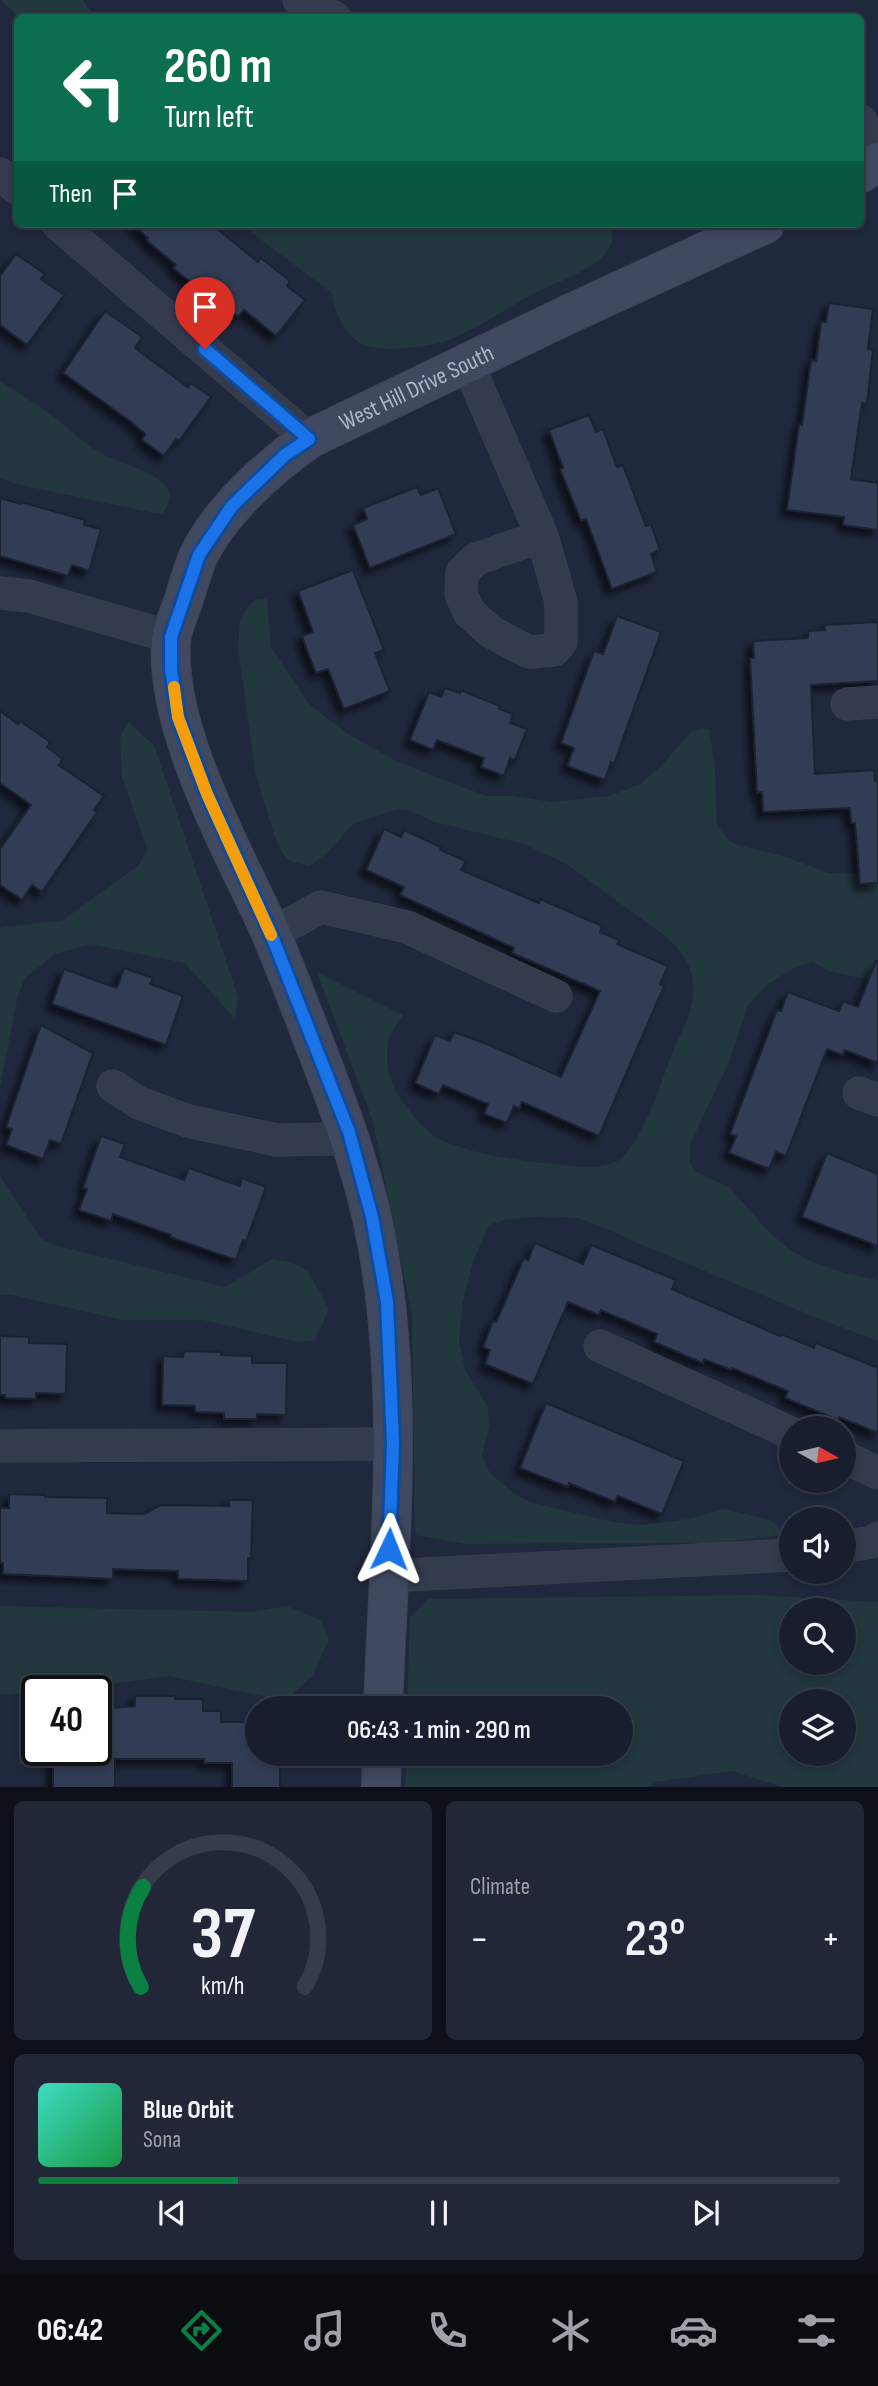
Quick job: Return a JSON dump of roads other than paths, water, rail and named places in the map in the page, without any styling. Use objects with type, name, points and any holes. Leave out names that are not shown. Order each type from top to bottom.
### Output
[{"type":"street","points":[[299,0],[327,14]]},
{"type":"street","points":[[864,126],[878,149]]},
{"type":"street","points":[[0,174],[14,186]]},
{"type":"street","points":[[63,228],[309,439]]},
{"type":"street","name":"West Hill Drive South","points":[[383,1696],[393,1444],[387,1302],[372,1217],[349,1132],[271,934],[207,794],[178,717],[171,669],[171,637],[199,555],[232,506],[285,455],[309,439],[467,362],[756,228]]},
{"type":"street","points":[[467,362],[542,537]]},
{"type":"street","points":[[0,593],[29,596],[171,637]]},
{"type":"street","points":[[271,934],[321,907],[407,927],[556,996]]},
{"type":"street","points":[[113,1086],[139,1103],[188,1121],[277,1140],[333,1139],[349,1132]]},
{"type":"street","points":[[600,1346],[779,1428]]},
{"type":"street","points":[[0,1446],[393,1444]]},
{"type":"street","points":[[856,1463],[878,1473]]},
{"type":"street","points":[[856,1545],[878,1538]]},
{"type":"street","points":[[388,1576],[779,1556]]},
{"type":"street","points":[[381,1787],[382,1766]]}]
